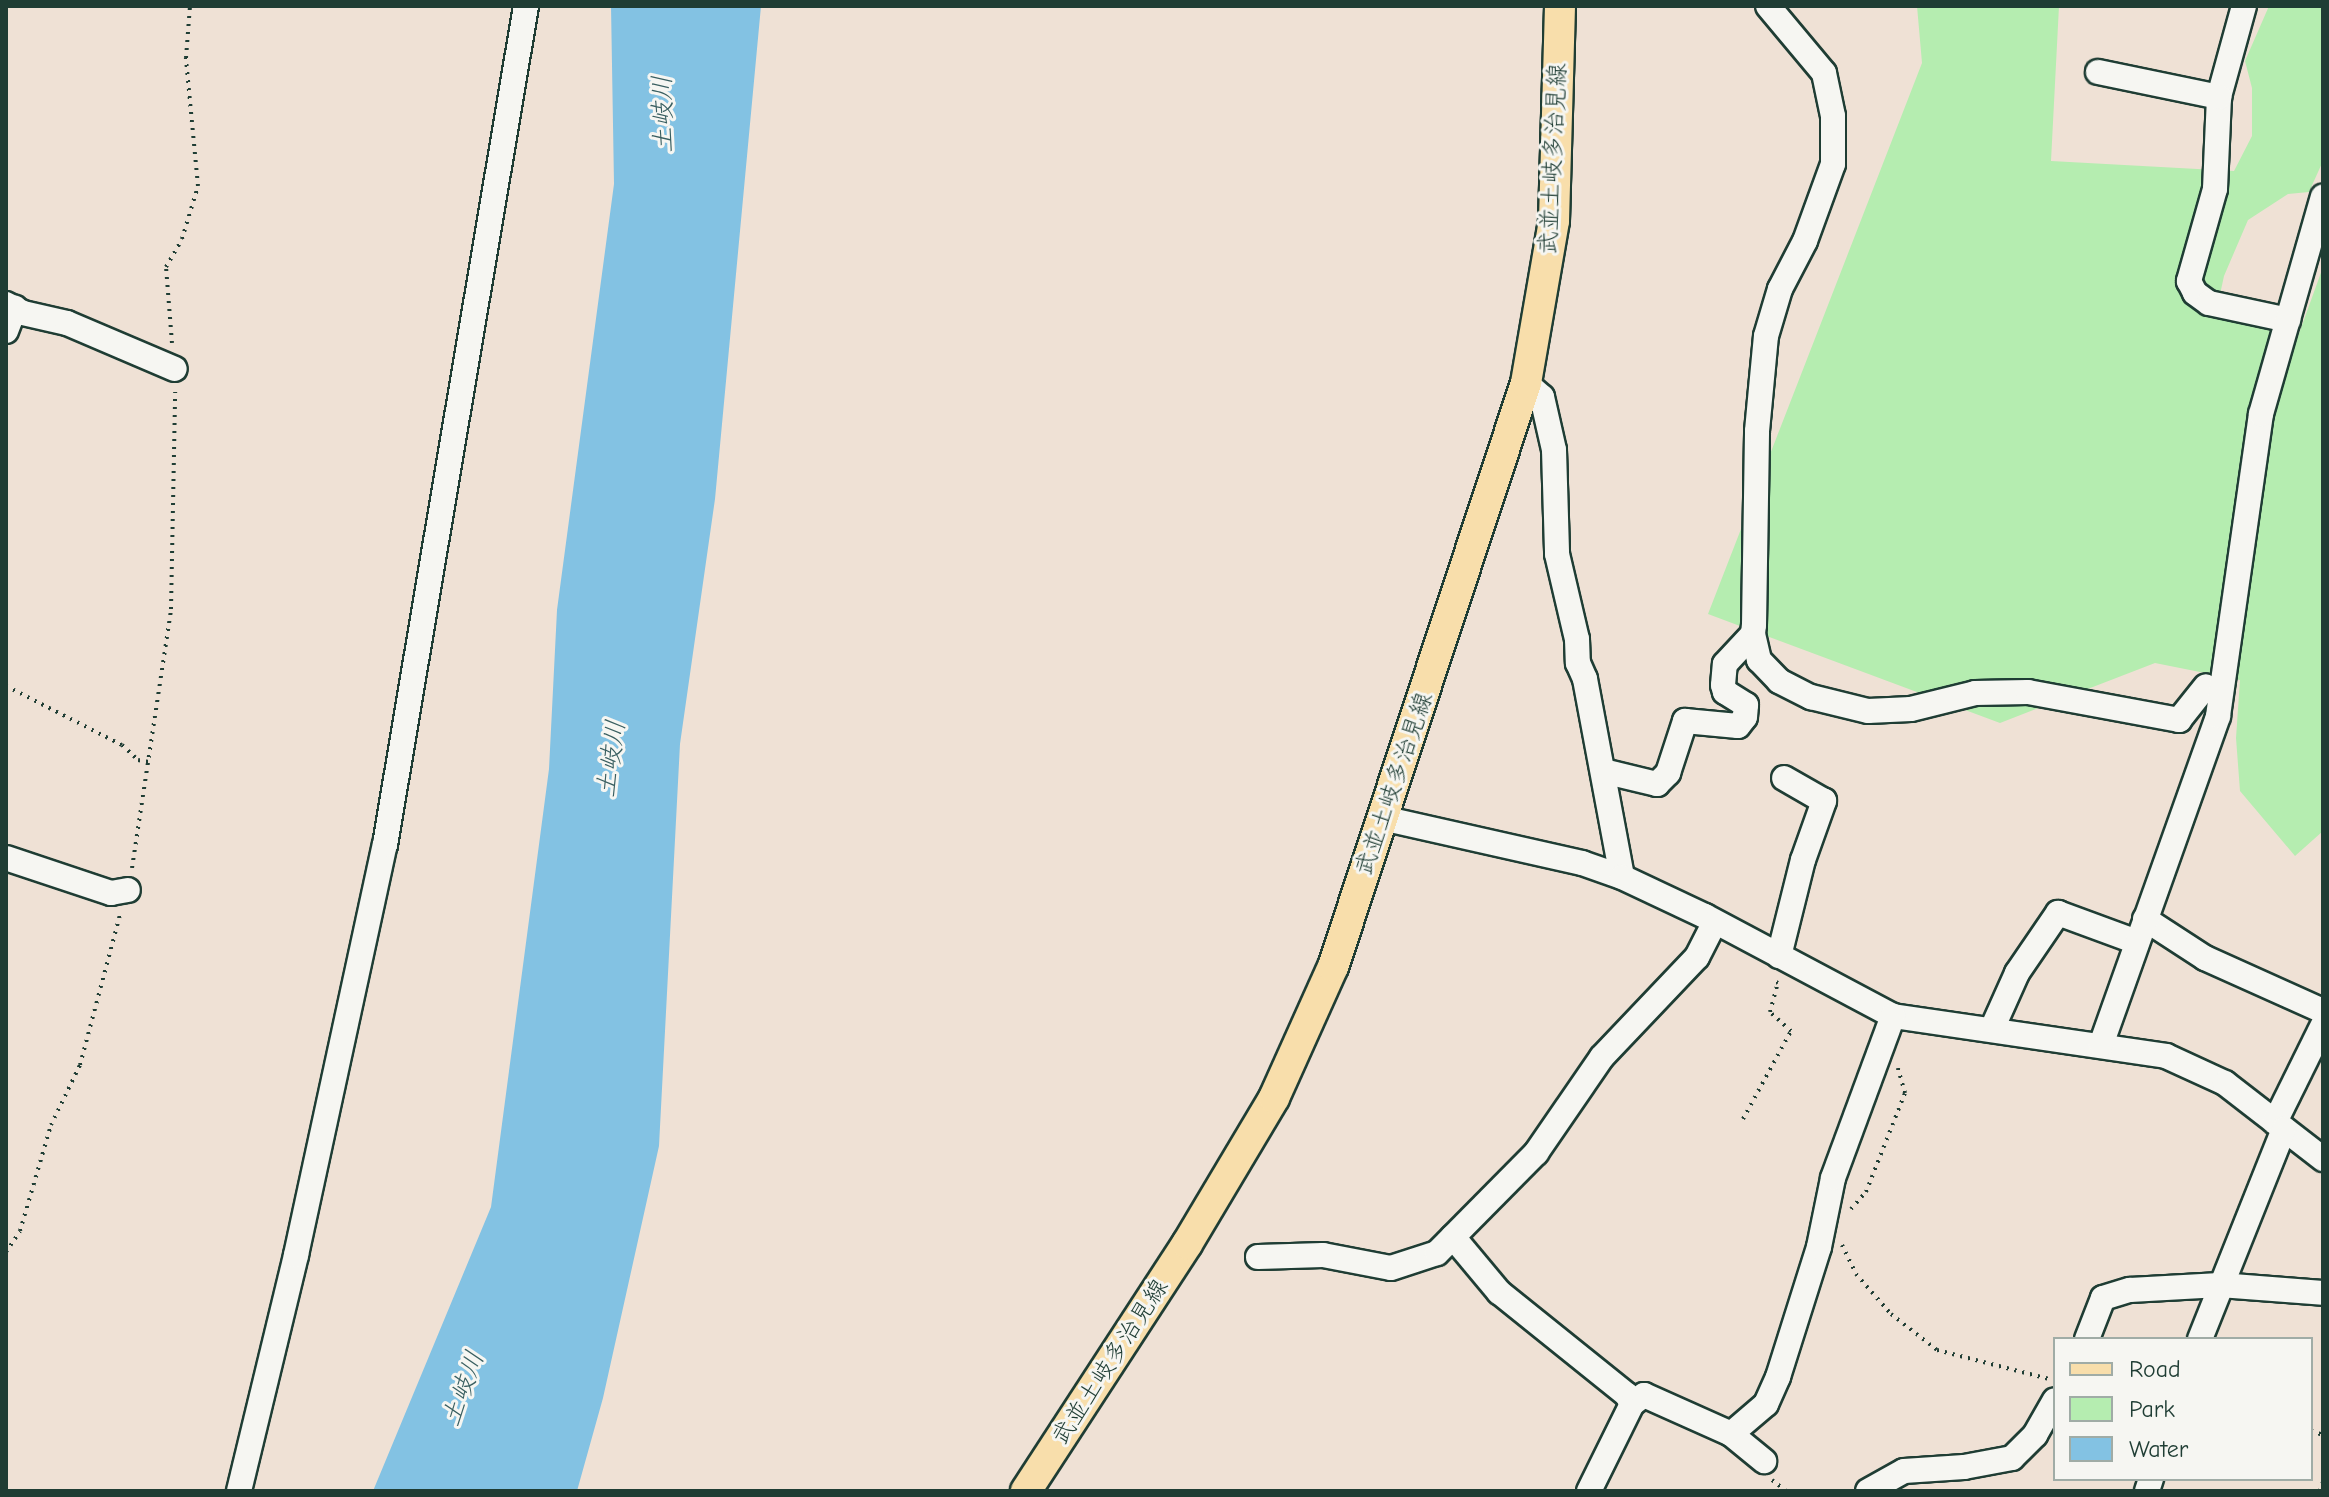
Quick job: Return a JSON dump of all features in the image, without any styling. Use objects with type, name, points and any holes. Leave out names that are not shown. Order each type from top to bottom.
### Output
[{"type":"main road","name":"武並土岐多治見線","points":[[1026,1491],[1187,1244],[1274,1098],[1333,967],[1526,383],[1554,221],[1560,6]]},
{"type":"street","points":[[239,1491],[303,1224],[385,845],[526,6]]},
{"type":"street","points":[[1768,6],[1824,73],[1833,116],[1833,164],[1805,241],[1780,289],[1766,336],[1757,431],[1753,634],[1759,660],[1779,681],[1811,697],[1868,711],[1911,709],[1975,693],[2028,692],[2179,720],[2206,686]]},
{"type":"street","points":[[2244,6],[2219,97],[2215,189],[2189,281],[2195,293],[2209,303],[2288,320]]},
{"type":"street","points":[[2098,72],[2219,97]]},
{"type":"street","points":[[2101,1045],[2195,789],[2218,716],[2261,414],[2323,197]]},
{"type":"street","points":[[6,331],[10,306],[67,323],[175,369]]},
{"type":"street","points":[[1526,383],[1542,397],[1554,450],[1557,554],[1622,877]]},
{"type":"street","points":[[1603,771],[1657,784],[1668,773],[1685,721],[1738,726],[1742,723],[1746,705],[1725,692],[1725,664],[1753,634]]},
{"type":"street","points":[[1774,967],[1803,860],[1824,801],[1784,778]]},
{"type":"street","points":[[1382,818],[1582,863],[1622,877],[1715,922],[1774,967],[1893,1016],[2166,1056],[2225,1083],[2323,1159]]},
{"type":"street","points":[[6,858],[111,893],[128,890]]},
{"type":"street","points":[[1992,1029],[2017,973],[2058,913],[2141,931],[2323,1011]]},
{"type":"street","points":[[1258,1257],[1323,1255],[1391,1268],[1424,1260],[1437,1253],[1536,1153],[1602,1057],[1697,957],[1715,922]]},
{"type":"street","points":[[1731,1434],[1766,1404],[1778,1377],[1828,1227],[1833,1178],[1893,1016]]},
{"type":"street","points":[[2201,1337],[2280,1126],[2321,1032]]},
{"type":"street","points":[[1453,1237],[1499,1292],[1627,1395],[1632,1404]]},
{"type":"street","points":[[2088,1337],[2103,1298],[2130,1290],[2220,1285],[2323,1293]]},
{"type":"street","points":[[1589,1491],[1632,1404],[1644,1395],[1731,1434],[1764,1461]]},
{"type":"street","points":[[1868,1491],[1904,1471],[1964,1467],[2012,1458],[2035,1435],[2053,1404]]},
{"type":"path","points":[[6,1252],[20,1231],[51,1125],[80,1065],[128,890],[149,762],[171,609],[175,369],[166,267],[182,239],[198,186],[186,58],[190,6]]},
{"type":"path","points":[[6,686],[122,745],[138,760],[149,762]]},
{"type":"path","points":[[1743,1119],[1791,1031],[1770,1012],[1778,983],[1774,967]]},
{"type":"path","points":[[1893,1056],[1905,1093],[1866,1192],[1828,1227],[1856,1274],[1891,1314],[1937,1350],[2053,1379]]},
{"type":"path","points":[[2320,1491],[2323,1482]]},
{"type":"green space","points":[[1917,6],[2059,6],[2051,161],[2234,171],[2252,136],[2252,88],[2245,61],[2269,6],[2323,6],[2323,161],[2309,192],[2288,194],[2248,220],[2224,276],[2216,313],[2297,339],[2323,267],[2323,831],[2295,856],[2240,791],[2236,738],[2240,680],[2155,663],[2000,723],[1708,614],[1922,63]]},
{"type":"water","name":"土岐川","points":[[611,6],[761,6],[715,499],[680,744],[659,1146],[603,1398],[577,1491],[373,1491],[491,1207],[549,769],[557,610],[614,184]]}]
